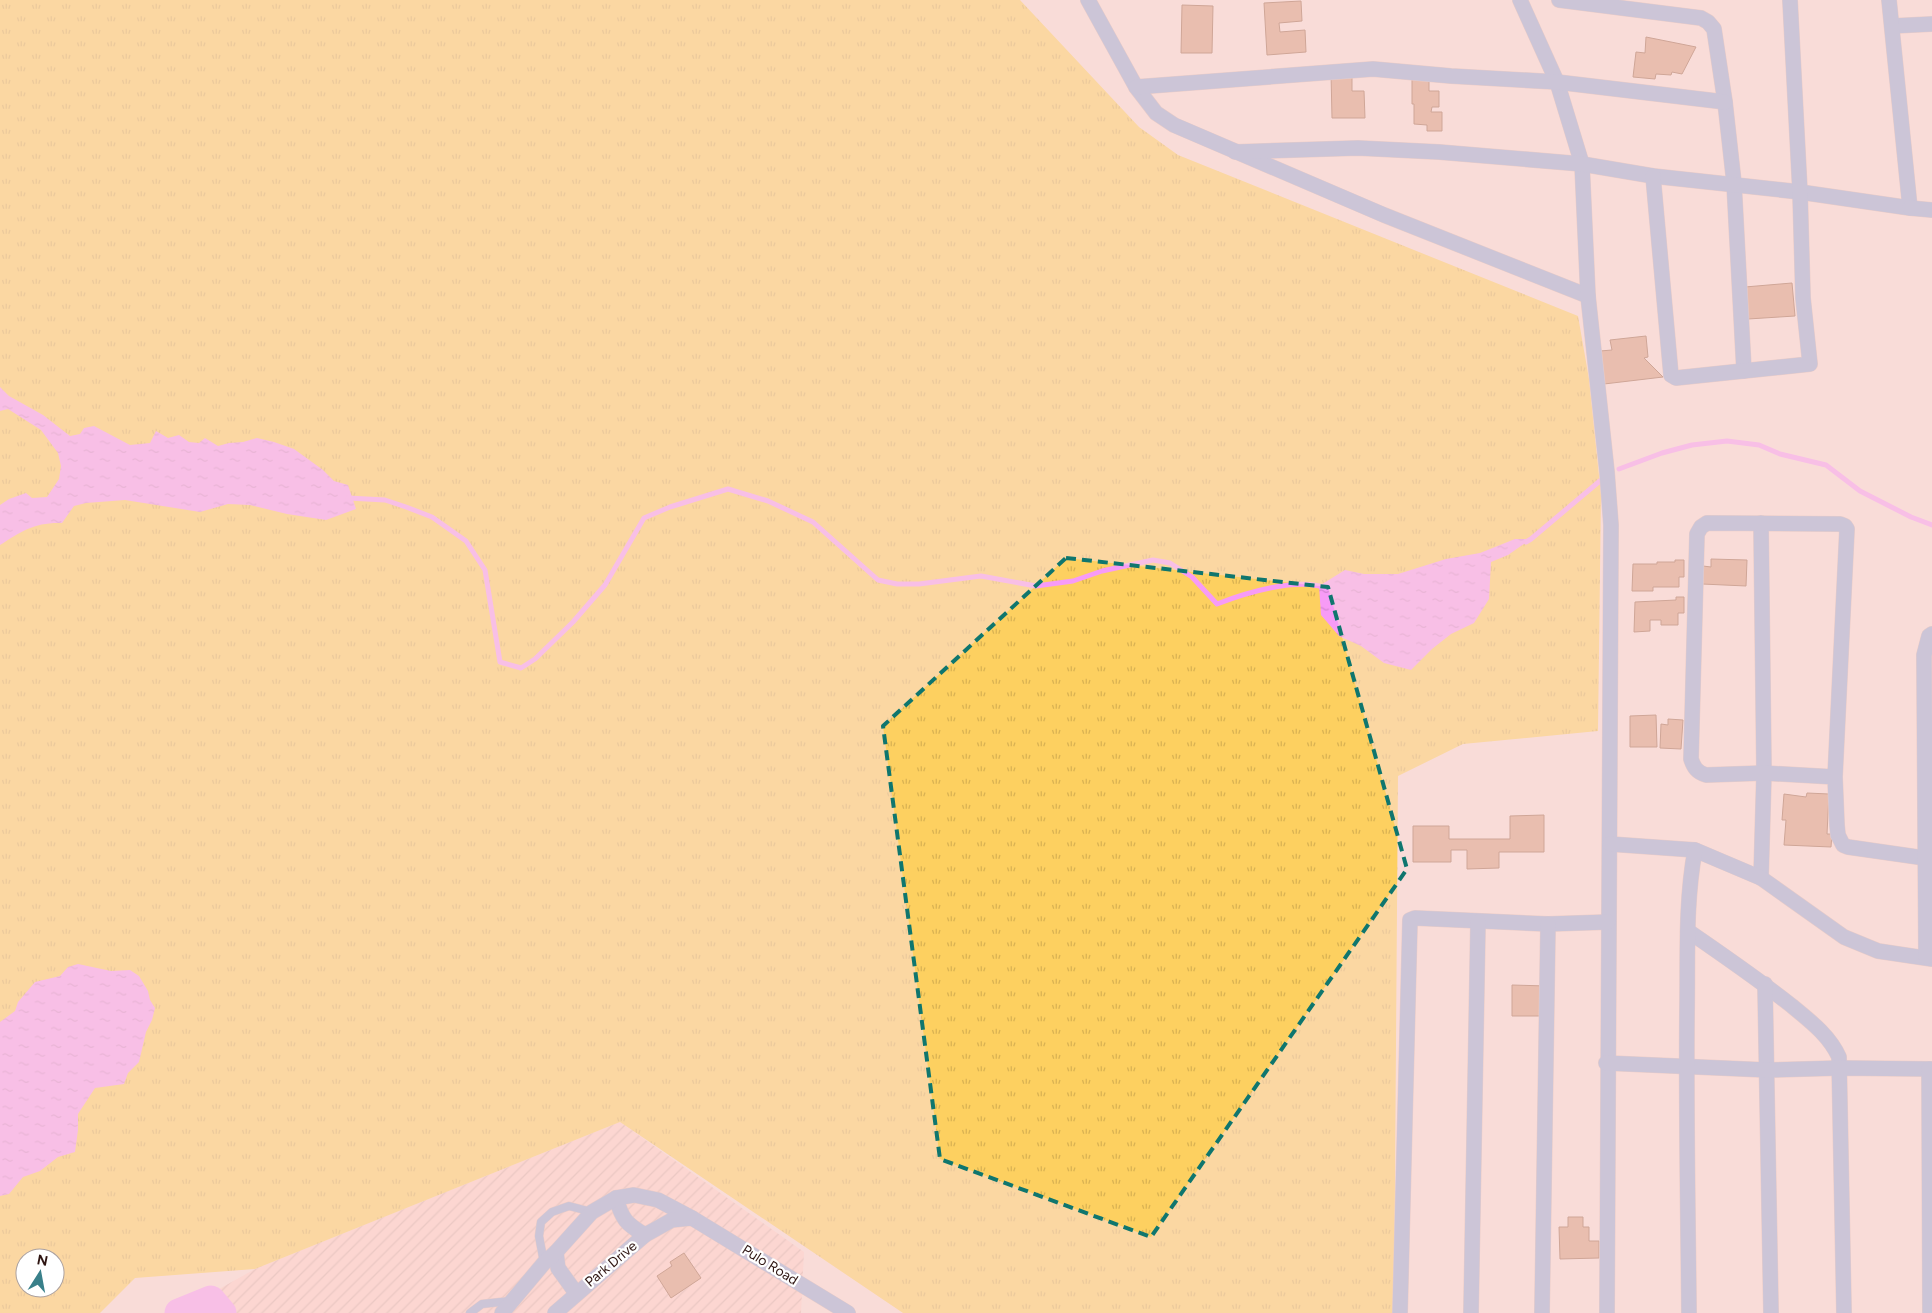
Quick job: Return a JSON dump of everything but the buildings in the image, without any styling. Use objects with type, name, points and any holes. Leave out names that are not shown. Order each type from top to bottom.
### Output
[{"type":"street","points":[[1088,0],[1136,87],[1156,112],[1174,125],[1384,215],[1588,296]]},
{"type":"street","points":[[1520,0],[1557,82],[1582,164],[1588,296],[1611,525],[1610,844],[1606,1063],[1607,1313]]},
{"type":"street","points":[[1559,0],[1701,18],[1714,29],[1725,102],[1734,183],[1744,371]]},
{"type":"street","points":[[1652,176],[1671,375],[1676,378],[1810,364],[1803,298],[1800,192],[1790,0]]},
{"type":"street","points":[[1889,0],[1910,208]]},
{"type":"street","points":[[1892,26],[1932,24]]},
{"type":"street","points":[[1136,87],[1373,69],[1557,82],[1725,102]]},
{"type":"street","points":[[1235,152],[1358,148],[1438,152],[1582,164],[1652,176],[1734,183],[1932,210]]},
{"type":"street","points":[[1836,777],[1764,773],[1706,776],[1697,772],[1691,759],[1697,534],[1701,527],[1707,523],[1840,524],[1847,529],[1836,777],[1838,835],[1843,845],[1928,859]]},
{"type":"street","points":[[1761,523],[1764,773],[1761,878]]},
{"type":"street","points":[[1610,844],[1695,850],[1761,878],[1844,937],[1878,951],[1930,958],[1924,654],[1929,636],[1932,634]]},
{"type":"street","points":[[1689,1313],[1688,930],[1690,881],[1695,850]]},
{"type":"street","points":[[1400,1313],[1410,920],[1415,918],[1548,924],[1608,922]]},
{"type":"street","points":[[1471,1313],[1478,922]]},
{"type":"street","points":[[1542,1313],[1548,924]]},
{"type":"street","points":[[1688,930],[1765,984],[1834,1044],[1839,1057],[1840,1068],[1844,1313]]},
{"type":"street","points":[[1765,984],[1771,1313]]},
{"type":"street","points":[[1606,1063],[1767,1070],[1840,1068],[1931,1069],[1930,1313]]},
{"type":"street","points":[[502,1313],[544,1263],[592,1212],[616,1198],[634,1195],[658,1200],[692,1218]]},
{"type":"street","name":"Park Drive","points":[[616,1198],[621,1215],[629,1226],[645,1235]]},
{"type":"street","name":"Park Drive","points":[[555,1313],[645,1235],[672,1220],[692,1218]]},
{"type":"street","name":"Pulo Road","points":[[692,1218],[848,1313]]},
{"type":"street","name":"Park Drive","points":[[556,1252],[558,1268],[576,1293]]},
{"type":"lane","points":[[544,1263],[539,1236],[541,1222],[552,1212],[569,1206],[592,1212]]},
{"type":"lane","points":[[470,1313],[482,1304],[512,1301]]},
{"type":"highlighted area","points":[[1066,558],[1328,587],[1407,869],[1151,1237],[940,1159],[883,726]]},
{"type":"shaded area","points":[[620,1122],[804,1252],[801,1313],[176,1313],[255,1269]]},
{"type":"green space","points":[[0,0],[1020,0],[1139,127],[1178,155],[1578,316],[1589,379],[1601,495],[1598,731],[1463,744],[1398,776],[1394,1313],[903,1313],[620,1122],[255,1269],[135,1278],[100,1313],[0,1313]]},
{"type":"water","points":[[0,387],[9,396],[43,415],[70,436],[80,434],[84,428],[94,426],[130,445],[150,443],[156,431],[168,438],[179,435],[189,442],[199,443],[205,438],[218,446],[257,438],[274,442],[294,449],[323,470],[334,481],[348,485],[356,509],[326,520],[287,514],[250,505],[228,504],[200,512],[125,500],[86,503],[74,506],[62,523],[44,524],[29,528],[0,545],[0,505],[9,499],[26,493],[32,498],[47,497],[59,479],[61,466],[58,453],[41,430],[8,409],[0,411]]},
{"type":"water","points":[[1515,539],[1531,539],[1508,555],[1491,562],[1489,599],[1474,623],[1451,634],[1432,649],[1411,670],[1384,663],[1361,646],[1339,636],[1321,615],[1319,586],[1345,570],[1364,574],[1398,574],[1446,559],[1480,553]]},
{"type":"water","points":[[78,964],[111,971],[130,970],[139,976],[155,1008],[146,1032],[139,1062],[128,1073],[124,1084],[95,1088],[78,1114],[75,1152],[58,1157],[40,1171],[23,1177],[9,1194],[0,1196],[0,1022],[15,1011],[18,1002],[35,982],[60,976],[68,967]]},
{"type":"waterway","points":[[1619,469],[1662,453],[1692,445],[1727,441],[1759,445],[1780,454],[1826,465],[1860,491],[1911,517],[1932,525]]},
{"type":"waterway","points":[[1526,542],[1601,480]]},
{"type":"waterway","points":[[348,498],[385,500],[406,507],[432,517],[466,541],[485,570],[500,662],[521,668],[535,659],[573,622],[605,585],[644,518],[670,507],[728,489],[768,501],[813,522],[878,580],[897,584],[919,584],[981,576],[1036,586],[1073,581],[1102,571],[1153,560],[1170,563],[1192,577],[1217,604],[1256,591],[1286,585],[1301,584],[1326,588]]},
{"type":"waterway","points":[[179,1313],[211,1300],[222,1313]]}]
